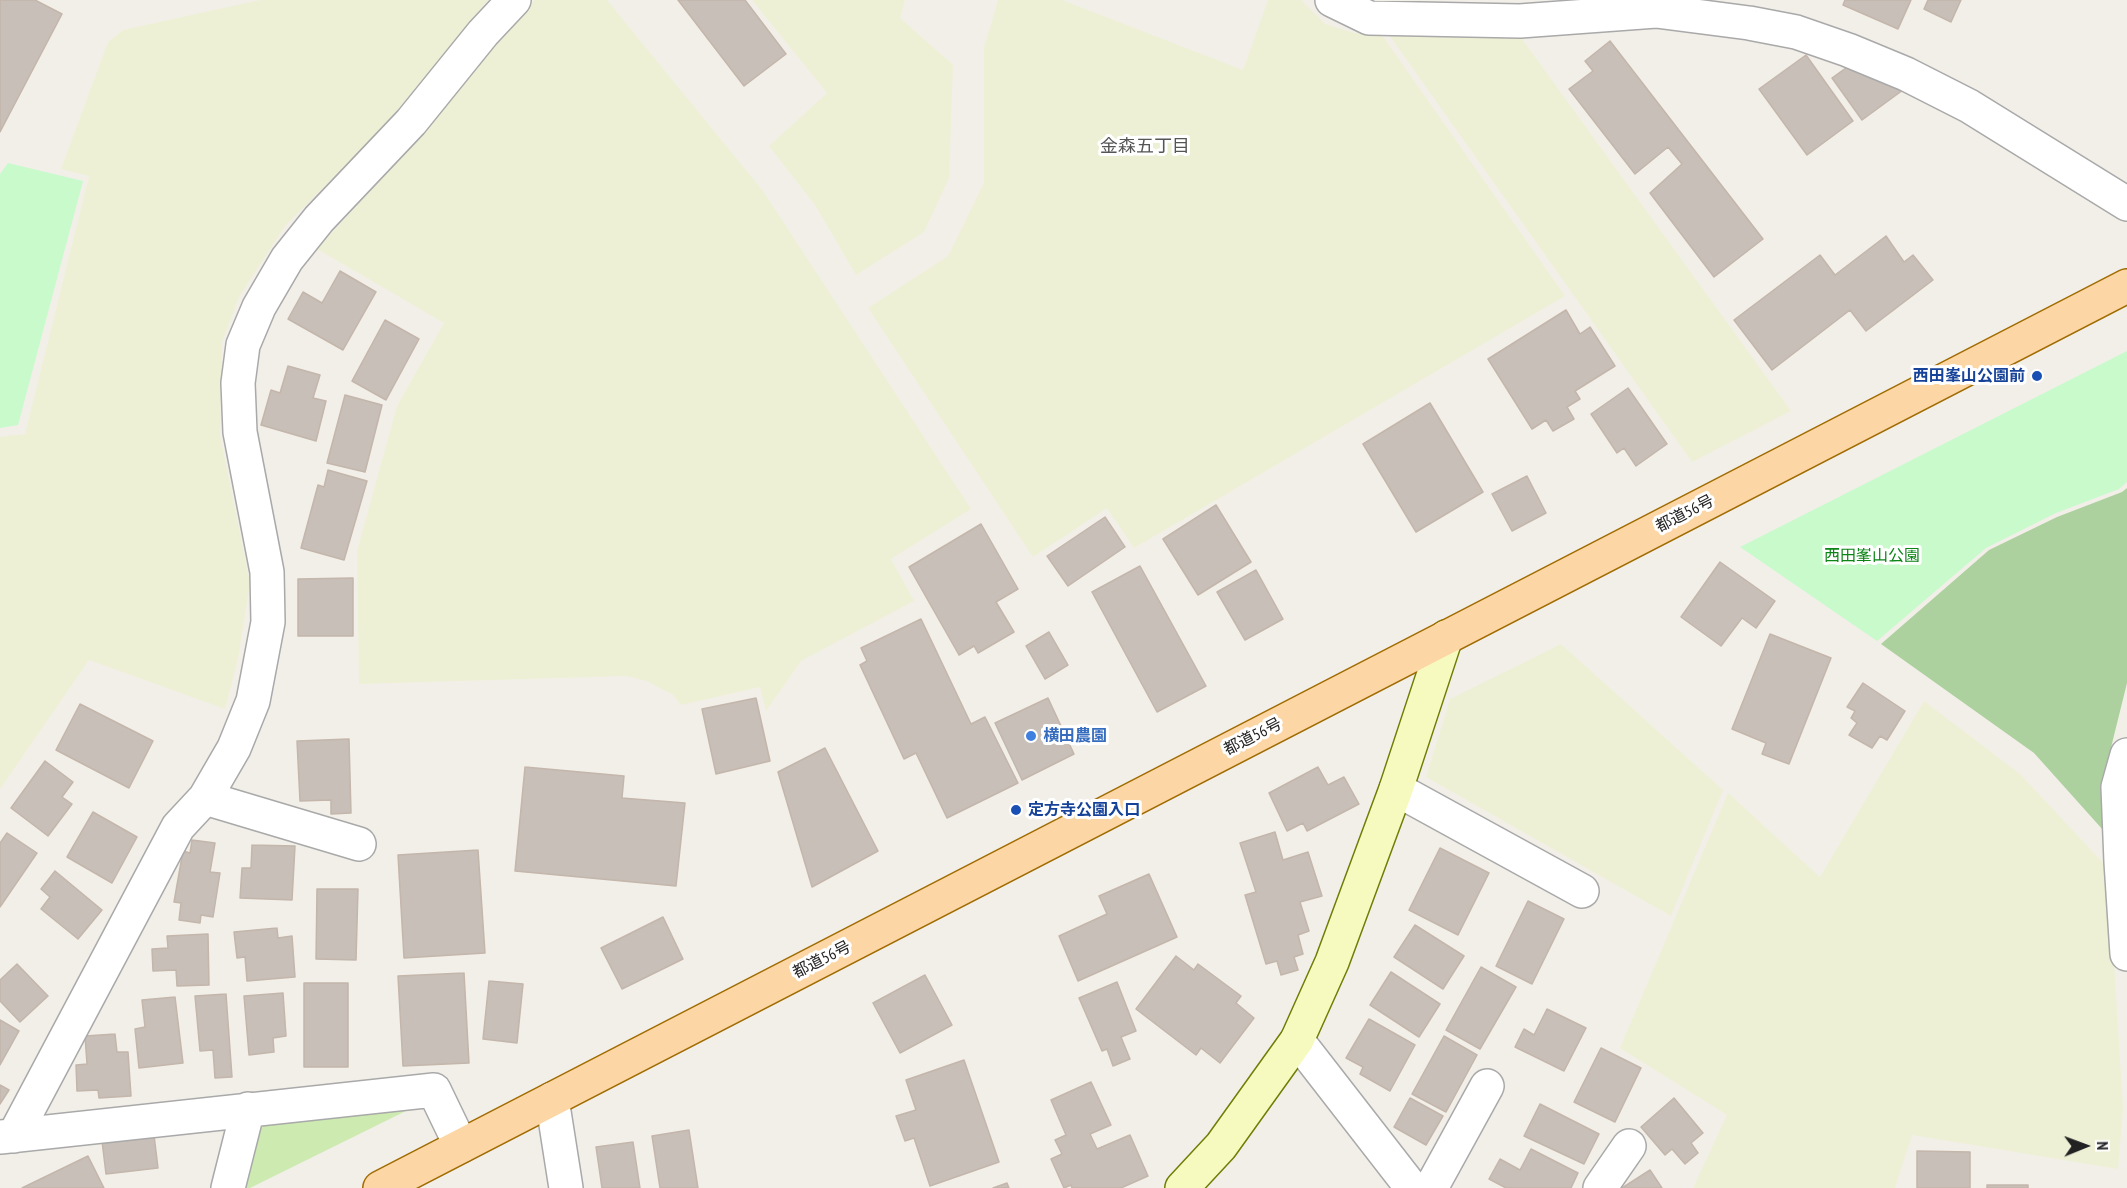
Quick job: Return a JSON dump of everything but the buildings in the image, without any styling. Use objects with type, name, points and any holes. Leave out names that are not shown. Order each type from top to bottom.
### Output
[{"type":"main road","name":"都道56号","points":[[380,1188],[2127,286]]},
{"type":"street","points":[[7,1136],[178,827],[205,798],[234,748],[253,701],[268,622],[267,572],[240,432],[238,383],[243,345],[259,307],[282,269],[319,219],[411,122],[483,33],[514,0]]},
{"type":"street","points":[[1332,0],[1374,9],[1520,21],[1656,11],[1746,12],[1906,74],[1970,106],[2127,204]]},
{"type":"street","points":[[1182,1188],[1221,1146],[1297,1040],[1332,962],[1396,789],[1446,637]]},
{"type":"street","points":[[2127,755],[2118,787],[2124,864],[2127,954]]},
{"type":"street","points":[[1396,789],[1582,891]]},
{"type":"street","points":[[205,798],[359,844]]},
{"type":"street","points":[[1297,1040],[1412,1188]]},
{"type":"street","points":[[1431,1188],[1487,1086]]},
{"type":"street","points":[[7,1136],[434,1090],[461,1146]]},
{"type":"street","points":[[552,1099],[566,1188]]},
{"type":"street","points":[[228,1188],[248,1109]]},
{"type":"street","points":[[1599,1188],[1629,1146]]},
{"type":"green space","points":[[260,0],[488,0],[383,127],[285,226],[239,297],[222,342],[220,436],[250,583],[238,659],[225,709],[89,660],[0,789],[0,437],[25,434],[89,176],[61,169],[108,42],[123,30]]},
{"type":"green space","points":[[535,0],[607,0],[763,191],[971,509],[891,559],[914,601],[801,661],[766,711],[760,687],[681,705],[673,695],[647,681],[626,676],[359,684],[357,551],[397,406],[444,323],[317,249],[430,126],[461,81]]},
{"type":"green space","points":[[752,0],[905,0],[900,18],[953,65],[949,178],[924,232],[856,275],[815,205],[769,146],[827,93]]},
{"type":"green space","points":[[998,0],[1062,0],[1243,70],[1268,0],[1301,0],[1325,24],[1354,33],[1382,35],[1565,296],[1134,548],[1107,508],[1033,557],[868,308],[948,256],[984,183],[984,48]]},
{"type":"green space","points":[[1389,35],[1520,36],[1791,411],[1692,462]]},
{"type":"green space","points":[[8,163],[83,181],[18,425],[0,428],[0,174]]},
{"type":"green space","name":"西田峯山公園","points":[[2127,351],[2127,482],[2119,489],[2056,513],[1986,548],[1877,641],[1740,547]]},
{"type":"green space","points":[[2127,488],[2127,683],[2102,784],[2103,830],[2034,753],[1881,644],[1989,550],[2057,517]]},
{"type":"green space","points":[[1561,644],[1723,790],[1671,916],[1426,777],[1450,699]]},
{"type":"green space","points":[[1924,701],[2020,774],[2108,868],[2123,1108],[2118,1169],[1912,1135],[1895,1188],[1693,1188],[1727,1115],[1620,1048],[1728,793],[1820,877]]},
{"type":"green space","points":[[412,1108],[246,1188],[258,1132],[270,1118]]},
{"type":"place","name":"西田峯山公園前","points":[[2037,376]]},
{"type":"place","name":"横田農園","points":[[1031,736]]},
{"type":"place","name":"定方寺公園入口","points":[[1016,810]]},
{"type":"district","name":"金森五丁目","points":[[1145,147]]}]
